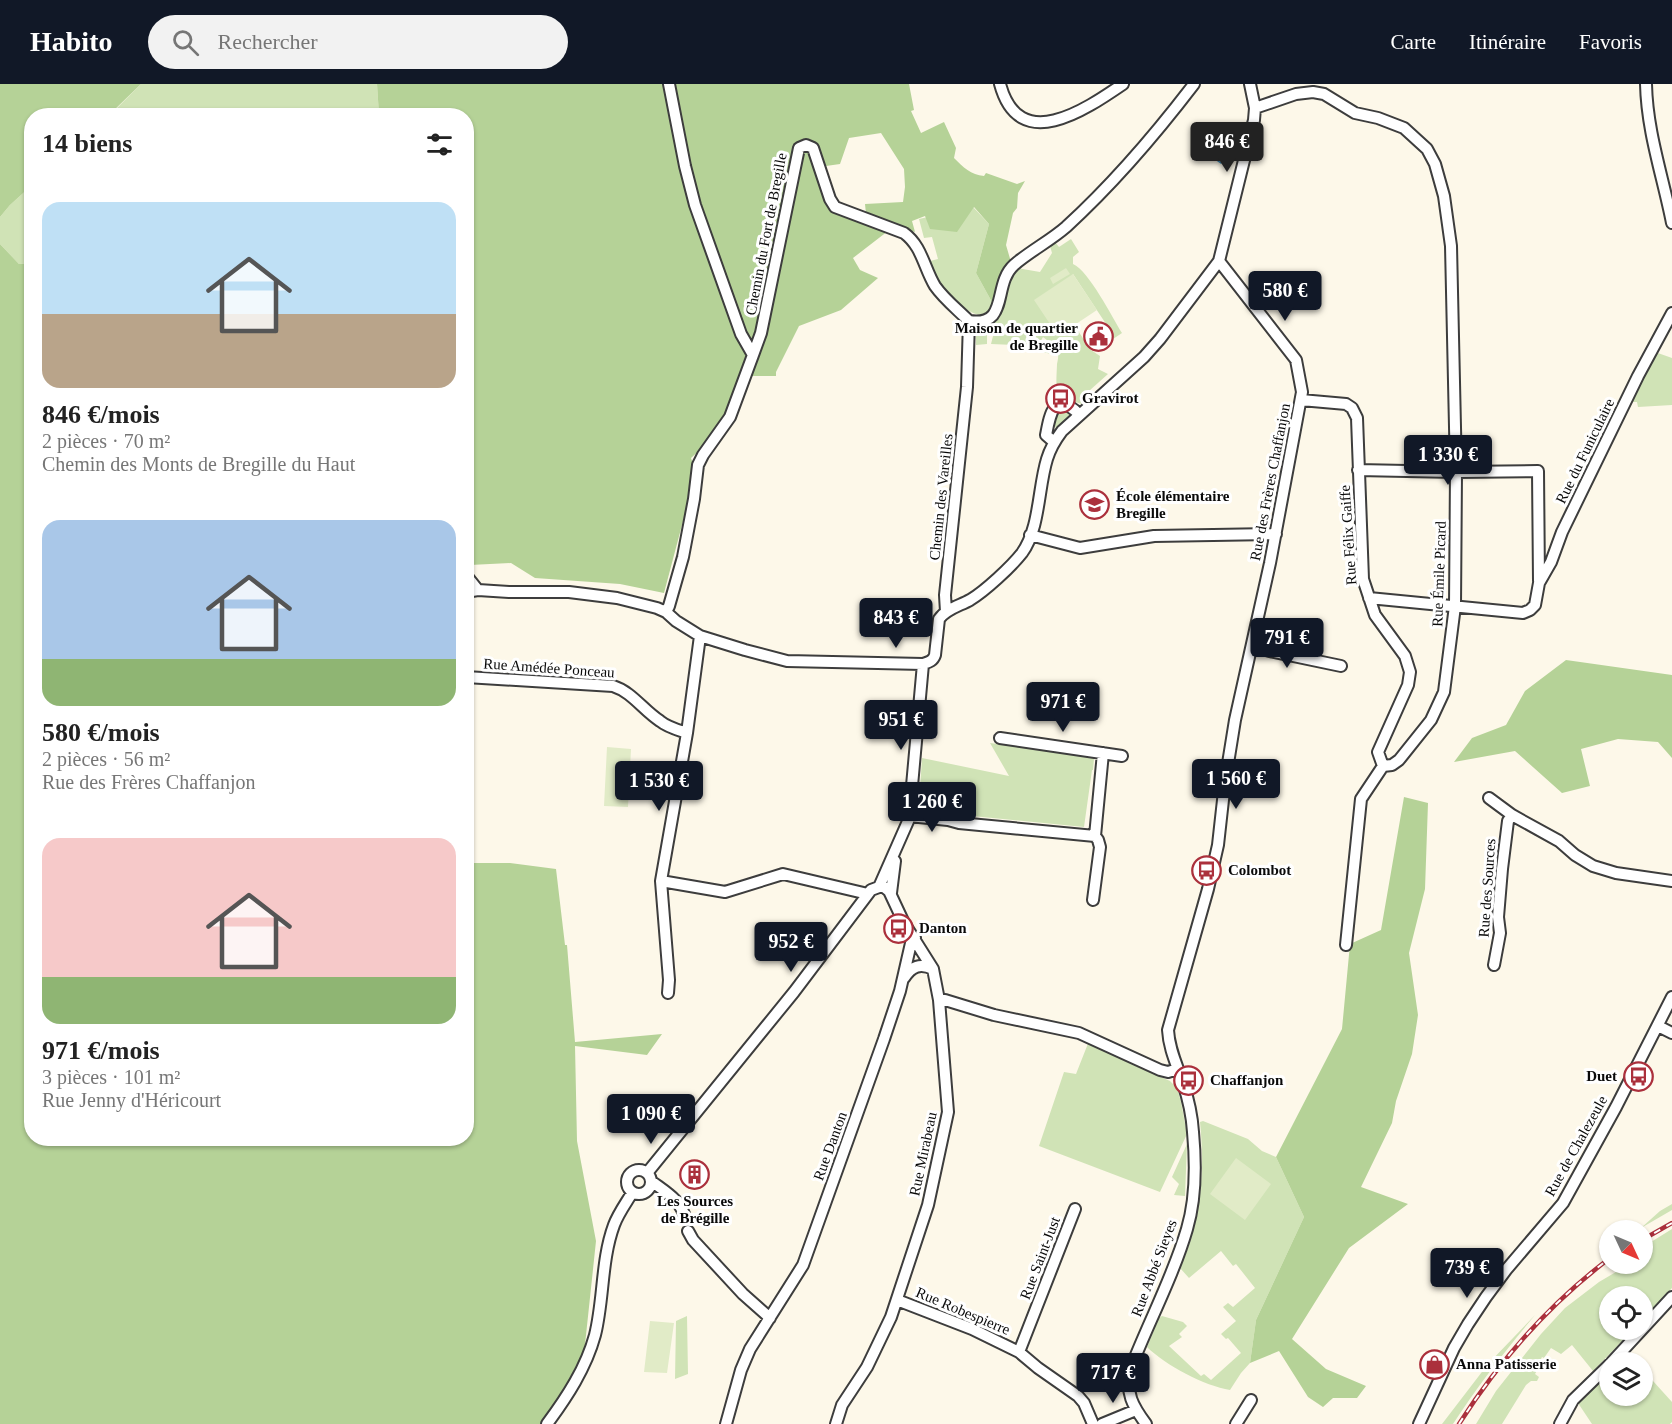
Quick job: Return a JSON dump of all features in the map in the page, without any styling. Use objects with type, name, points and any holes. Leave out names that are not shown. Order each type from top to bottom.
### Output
[{"type":"street","name":"Chemin du Fort de Bregille","points":[[669,84],[695,205],[741,334],[753,355]]},
{"type":"street","points":[[1000,84],[1003,97],[1010,109],[1023,119],[1040,123],[1056,121],[1078,111],[1123,84]]},
{"type":"street","points":[[969,321],[986,320],[995,314],[1005,276],[1013,266],[1064,229],[1086,208],[1160,129],[1194,84]]},
{"type":"street","points":[[946,612],[970,600],[1021,554],[1030,535],[1047,458],[1054,442],[1079,414],[1155,345],[1219,261],[1254,120],[1255,108],[1250,84]]},
{"type":"street","points":[[1646,84],[1646,102],[1653,146],[1672,224]]},
{"type":"street","name":"Rue Émile Picard","points":[[1255,108],[1305,93],[1324,94],[1355,112],[1404,128],[1427,149],[1435,164],[1444,196],[1451,246],[1456,472],[1455,606],[1444,692],[1431,720],[1399,760],[1392,765],[1383,766],[1361,799],[1347,945]]},
{"type":"street","name":"Chemin du Fort de Bregille","points":[[753,355],[761,333],[797,153],[799,148],[806,145],[816,152],[832,203],[839,209],[904,233],[912,239],[917,245],[936,288],[969,321]]},
{"type":"street","name":"Rue des Frères Chaffanjon","points":[[1193,1132],[1168,1030],[1208,889],[1218,845],[1233,730],[1276,534],[1302,392],[1296,360],[1219,261]]},
{"type":"street","name":"Rue du Funiculaire","points":[[1455,606],[1523,613],[1535,605],[1539,583],[1622,408],[1672,313]]},
{"type":"street","name":"Chemin des Vareilles","points":[[884,889],[909,816],[923,664],[934,659],[939,619],[946,612],[945,595],[967,387],[969,321]]},
{"type":"street","points":[[666,612],[683,557],[698,465],[703,454],[730,417],[753,355]]},
{"type":"street","name":"Rue Félix Gaiffe","points":[[1301,400],[1346,404],[1352,408],[1357,417],[1363,579],[1375,615],[1405,656],[1410,672],[1408,685],[1378,752],[1383,766]]},
{"type":"street","points":[[1054,442],[1046,435],[1051,412],[1055,407],[1059,404],[1065,405],[1079,414]]},
{"type":"street","points":[[1358,470],[1539,471],[1539,583]]},
{"type":"street","points":[[1030,535],[1080,548],[1154,536],[1276,534]]},
{"type":"street","points":[[474,585],[478,590]]},
{"type":"street","points":[[474,591],[587,594],[616,598],[666,612],[700,636],[787,661],[923,664]]},
{"type":"street","points":[[1369,598],[1455,606]]},
{"type":"street","points":[[1256,627],[1267,629],[1265,644],[1269,651],[1341,666]]},
{"type":"street","points":[[668,993],[669,980],[661,881],[687,733],[700,636]]},
{"type":"street","name":"Rue Amédée Ponceau","points":[[474,677],[613,686],[622,689],[662,723],[687,733]]},
{"type":"street","points":[[999,738],[1122,756]]},
{"type":"street","points":[[1093,900],[1100,847],[1095,836],[1102,753]]},
{"type":"street","points":[[1489,798],[1593,866],[1616,873],[1672,881]]},
{"type":"street","name":"Rue des Sources","points":[[1494,965],[1500,933],[1498,917],[1502,869],[1508,821],[1512,815]]},
{"type":"street","points":[[909,816],[1095,836]]},
{"type":"street","points":[[661,881],[725,892],[783,874],[868,894]]},
{"type":"street","points":[[770,1318],[742,1294],[693,1240],[683,1208],[675,1199],[649,1177],[637,1170],[630,1174],[626,1181],[632,1193],[638,1195],[649,1189],[649,1177],[871,890],[884,889]]},
{"type":"street","name":"Rue Mirabeau","points":[[837,1424],[842,1405],[867,1367],[891,1317],[928,1205],[948,1112],[939,1000],[933,969],[884,889]]},
{"type":"street","name":"Rue Danton","points":[[726,1424],[741,1370],[750,1348],[803,1265],[884,1039],[904,978],[911,943],[915,938]]},
{"type":"street","points":[[904,978],[912,968],[918,966],[933,969]]},
{"type":"street","name":"Rue de Chalezeule","points":[[1419,1424],[1454,1348],[1468,1324],[1506,1270],[1563,1203],[1672,997]]},
{"type":"street","points":[[939,1000],[994,1015],[1080,1033],[1160,1070],[1168,1072],[1178,1069]]},
{"type":"street","points":[[1658,1026],[1672,1033]]},
{"type":"street","name":"Rue Abbé Sieyes","points":[[1136,1410],[1129,1397],[1130,1370],[1188,1227],[1194,1177],[1193,1132]]},
{"type":"street","points":[[547,1424],[565,1399],[589,1353],[598,1321],[610,1240],[615,1224],[632,1193]]},
{"type":"street","name":"Rue Saint-Just","points":[[1019,1352],[1075,1209]]},
{"type":"street","points":[[1621,1352],[1672,1297]]},
{"type":"street","name":"Rue Robespierre","points":[[897,1300],[972,1329],[1019,1352],[1078,1396],[1084,1403],[1093,1424]]},
{"type":"street","points":[[1560,1424],[1573,1400],[1599,1375]]},
{"type":"street","points":[[1236,1424],[1251,1400]]},
{"type":"street","points":[[1102,1424],[1136,1410],[1146,1424]]},
{"type":"green space","points":[[0,84],[141,84],[116,108],[24,108],[24,192],[0,217]]},
{"type":"green space","points":[[141,84],[377,84],[379,108],[117,108]]},
{"type":"green space","points":[[377,84],[909,84],[914,110],[911,111],[921,133],[944,122],[956,148],[954,158],[968,170],[984,176],[986,173],[1017,184],[1025,181],[1018,193],[1017,208],[1013,213],[1006,245],[1011,262],[1000,276],[993,304],[976,273],[989,224],[974,207],[957,232],[930,229],[925,216],[912,221],[915,232],[866,214],[865,204],[903,202],[904,169],[881,133],[849,138],[840,164],[826,166],[817,171],[830,211],[888,231],[853,258],[860,270],[878,278],[841,310],[799,326],[776,376],[750,376],[713,438],[691,458],[696,472],[664,593],[620,584],[535,578],[511,563],[474,565],[474,108],[379,108]]},
{"type":"green space","points":[[24,192],[24,264],[19,264],[0,244],[0,217]]},
{"type":"green space","points":[[973,207],[989,224],[976,273],[993,304],[988,312],[982,315],[958,303],[940,283],[930,261],[938,259],[932,237],[924,238],[919,219]]},
{"type":"green space","points":[[1071,239],[1079,252],[1073,257],[1073,264],[1086,275],[1122,333],[1113,339],[1110,335],[1112,333],[1073,274],[1058,336],[1074,325],[1091,350],[1100,356],[1098,369],[1108,374],[1089,391],[1092,395],[1082,404],[1058,392],[1056,381],[1058,352],[1043,337],[1038,346],[1051,354],[1015,345],[991,344],[994,332],[992,323],[999,315],[1006,281],[1017,268],[1040,272],[1052,253],[1050,246],[1055,242],[1059,247]]},
{"type":"green space","points":[[0,244],[19,264],[24,264],[24,1146],[474,1146],[474,863],[510,863],[556,869],[565,945],[567,945],[575,1042],[662,1034],[647,1055],[575,1046],[577,1141],[596,1241],[584,1354],[565,1392],[541,1424],[0,1424]]},
{"type":"green space","points":[[1066,268],[1070,274],[1053,284],[1050,278]]},
{"type":"green space","points":[[1073,274],[1097,310],[1058,336],[1034,300]]},
{"type":"green space","points":[[986,327],[987,344],[976,345],[976,330]]},
{"type":"green space","points":[[1655,352],[1672,358],[1672,405],[1638,407],[1637,402],[1633,402],[1636,388]]},
{"type":"green space","points":[[1062,408],[1071,412],[1071,415],[1056,428],[1052,422]]},
{"type":"green space","points":[[1566,660],[1672,675],[1672,758],[1658,742],[1618,739],[1581,749],[1590,786],[1562,793],[1515,751],[1454,762],[1472,738],[1506,725],[1525,691]]},
{"type":"green space","points":[[990,743],[1092,756],[1093,770],[1084,827],[952,814],[952,809],[919,805],[922,758],[1009,776]]},
{"type":"green space","points":[[607,747],[631,749],[628,807],[604,806]]},
{"type":"green space","points":[[1404,797],[1428,803],[1425,889],[1409,953],[1418,1015],[1412,1054],[1396,1101],[1392,1123],[1361,1187],[1408,1204],[1349,1248],[1292,1339],[1326,1369],[1366,1386],[1357,1398],[1333,1398],[1323,1407],[1308,1397],[1279,1351],[1250,1363],[1256,1320],[1304,1217],[1276,1157],[1342,1029],[1350,944],[1381,930]]},
{"type":"green space","points":[[1089,1041],[1170,1081],[1177,1088],[1187,1134],[1160,1192],[1039,1146],[1064,1072],[1076,1074]]},
{"type":"green space","points":[[1203,1121],[1248,1139],[1262,1151],[1276,1157],[1304,1217],[1256,1320],[1250,1363],[1230,1390],[1186,1374],[1164,1361],[1147,1347],[1159,1318],[1162,1316],[1183,1322],[1187,1326],[1179,1334],[1182,1337],[1169,1346],[1201,1376],[1204,1374],[1211,1380],[1241,1353],[1228,1338],[1226,1339],[1221,1334],[1236,1321],[1223,1307],[1228,1303],[1233,1307],[1255,1288],[1236,1264],[1233,1266],[1221,1251],[1189,1278],[1180,1268],[1193,1233],[1200,1196],[1202,1159],[1200,1122]]},
{"type":"green space","points":[[1187,1144],[1185,1196],[1174,1195],[1179,1184],[1172,1177]]},
{"type":"green space","points":[[1236,1158],[1271,1184],[1245,1220],[1210,1194]]},
{"type":"green space","points":[[1672,1204],[1672,1210],[1653,1221],[1650,1220]]},
{"type":"green space","points":[[1672,1229],[1672,1288],[1653,1308],[1653,1286],[1599,1286],[1599,1340],[1623,1340],[1612,1352],[1599,1352],[1599,1365],[1593,1371],[1572,1345],[1561,1354],[1551,1348],[1541,1359],[1543,1361],[1535,1374],[1539,1377],[1537,1381],[1531,1381],[1526,1385],[1502,1424],[1476,1424],[1496,1391],[1541,1334],[1565,1308],[1613,1274],[1653,1274],[1653,1241]]},
{"type":"green space","points":[[1535,1315],[1472,1395],[1453,1424],[1442,1424],[1488,1364]]},
{"type":"green space","points":[[687,1316],[688,1374],[675,1379],[676,1321]]},
{"type":"green space","points":[[650,1321],[674,1323],[667,1373],[644,1372]]},
{"type":"green space","points":[[1653,1381],[1672,1402],[1672,1422],[1670,1424],[1592,1424],[1578,1403],[1599,1383],[1599,1406],[1653,1406]]},
{"type":"water","points":[[1225,143],[1230,144],[1232,148],[1221,163],[1214,158]]},
{"type":"railway","points":[[1653,1234],[1672,1223]]},
{"type":"railway","points":[[1459,1424],[1491,1378],[1527,1334],[1566,1294],[1599,1267]]},
{"type":"place","name":"Maison de quartier de Bregille","points":[[1099,337]]},
{"type":"place","name":"Gravirot","points":[[1061,398]]},
{"type":"place","name":"École élémentaire Bregille","points":[[1095,505]]},
{"type":"place","name":"Colombot","points":[[1207,870]]},
{"type":"place","name":"Danton","points":[[898,928]]},
{"type":"place","name":"Duet","points":[[1638,1076]]},
{"type":"place","name":"Chaffanjon","points":[[1189,1080]]},
{"type":"place","name":"Les Sources de Brégille","points":[[695,1174]]},
{"type":"place","name":"Anna Patisserie","points":[[1435,1364]]}]
